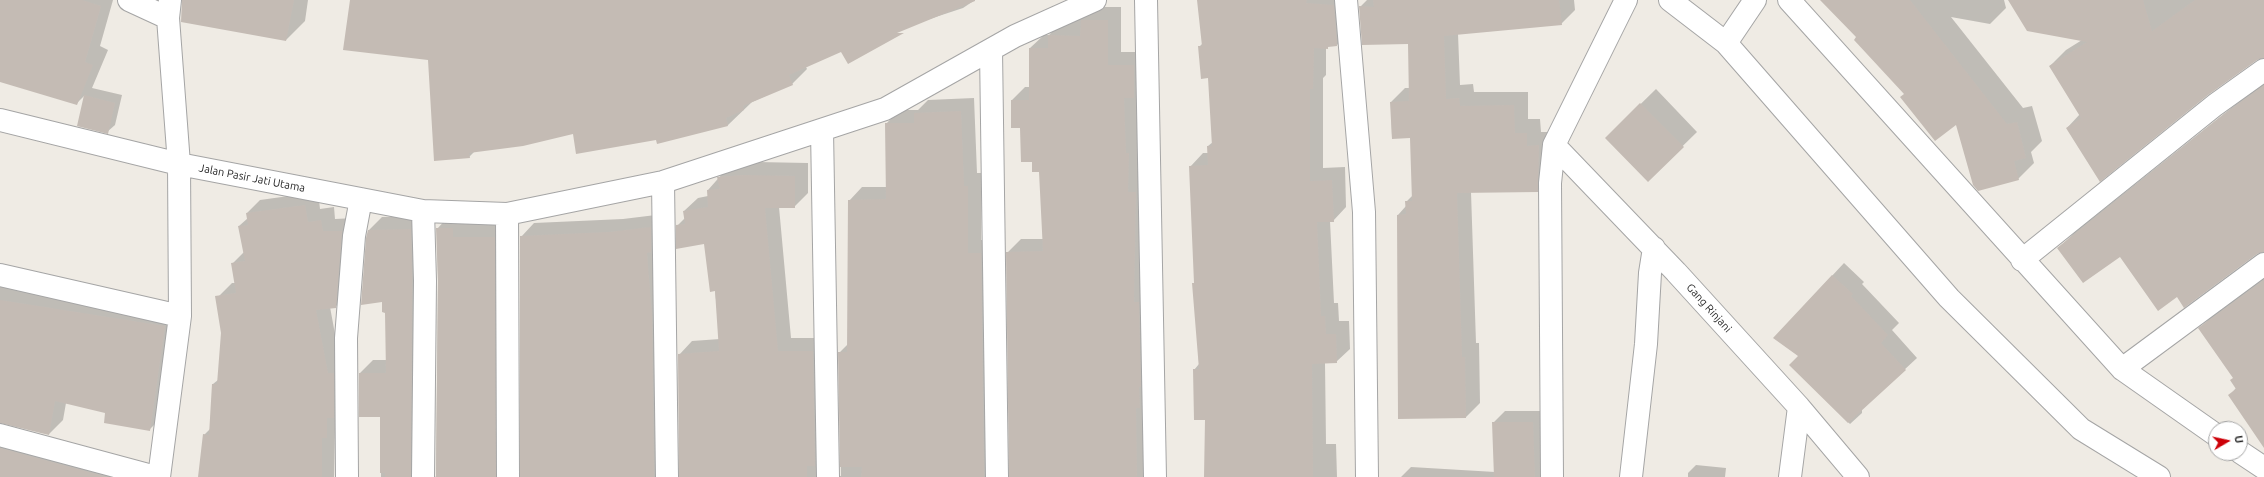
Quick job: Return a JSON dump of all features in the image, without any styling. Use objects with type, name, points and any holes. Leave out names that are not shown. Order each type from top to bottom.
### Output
[{"type":"street","points":[[0,435],[157,477],[180,316],[180,164],[169,9],[129,0]]},
{"type":"street","name":"Jalan Pasir Jati Utama","points":[[0,120],[180,164],[423,211],[507,214],[663,182],[885,109],[1015,36],[1094,0]]},
{"type":"street","points":[[1146,0],[1155,477]]},
{"type":"street","points":[[1346,0],[1364,212],[1367,477]]},
{"type":"street","points":[[1552,477],[1550,183],[1554,145],[1626,0]]},
{"type":"street","points":[[1670,0],[1726,43],[1949,298],[2081,429],[2159,477]]},
{"type":"street","points":[[1726,43],[1755,0]]},
{"type":"street","points":[[1789,0],[2022,260],[2122,369],[2208,429]]},
{"type":"street","points":[[991,50],[997,477]]},
{"type":"street","points":[[2022,260],[2214,105],[2264,70]]},
{"type":"street","points":[[822,130],[828,477]]},
{"type":"street","name":"Gang Rinjani","points":[[1554,145],[1654,248],[1799,407],[1858,477]]},
{"type":"street","points":[[663,182],[667,477]]},
{"type":"street","points":[[347,477],[346,338],[354,236],[361,199]]},
{"type":"street","points":[[423,211],[425,281],[423,477]]},
{"type":"street","points":[[507,214],[508,477]]},
{"type":"street","points":[[1631,477],[1646,344],[1650,273],[1654,248]]},
{"type":"street","points":[[2122,369],[2264,264]]},
{"type":"street","points":[[0,275],[180,316]]},
{"type":"street","points":[[1790,477],[1799,407]]},
{"type":"building","points":[[0,0],[82,0],[101,6],[85,62],[93,65],[77,105],[0,82]]},
{"type":"building","points":[[182,0],[294,0],[286,41],[181,22]]},
{"type":"building","points":[[350,0],[975,1],[897,33],[904,33],[848,64],[841,52],[789,75],[793,85],[743,106],[744,110],[726,118],[728,126],[657,144],[656,140],[576,154],[573,134],[523,146],[469,153],[470,158],[434,161],[428,60],[343,50]]},
{"type":"building","points":[[1197,0],[1307,0],[1306,3],[1334,5],[1337,46],[1328,47],[1328,49],[1314,48],[1313,89],[1310,89],[1310,181],[1332,180],[1334,222],[1317,222],[1321,316],[1325,316],[1326,334],[1336,334],[1337,363],[1312,364],[1313,477],[1204,477],[1205,420],[1194,420],[1193,369],[1199,369],[1192,283],[1194,283],[1189,166],[1208,165],[1207,146],[1212,146],[1208,78],[1201,79],[1198,46],[1202,46]]},
{"type":"building","points":[[1373,0],[1559,0],[1562,25],[1444,36],[1446,99],[1459,98],[1460,106],[1514,105],[1515,133],[1527,133],[1527,146],[1539,145],[1538,192],[1457,193],[1462,357],[1465,357],[1466,418],[1398,419],[1397,215],[1406,214],[1405,201],[1412,201],[1410,138],[1392,139],[1390,102],[1409,101],[1408,44],[1362,45],[1359,6],[1374,7]]},
{"type":"building","points":[[1820,0],[1910,0],[2007,124],[2017,122],[2026,158],[2014,161],[2019,180],[1978,191],[1973,185],[1956,125],[1935,141],[1900,97],[1904,94],[1854,40],[1856,37]]},
{"type":"building","points":[[2008,0],[2143,0],[2152,31],[2195,0],[2264,0],[2264,58],[2257,60],[2208,95],[2100,182],[2066,128],[2081,118],[2049,66],[2087,42],[2027,31]]},
{"type":"building","points":[[1081,20],[1108,20],[1108,65],[1134,65],[1134,98],[1124,98],[1126,153],[1129,153],[1128,192],[1136,192],[1134,302],[1139,302],[1141,387],[1139,387],[1140,408],[1136,408],[1137,477],[1009,477],[1006,252],[1043,251],[1039,172],[1032,172],[1032,162],[1021,162],[1020,128],[1011,128],[1011,100],[1029,100],[1029,48],[1048,48],[1048,35],[1080,36]]},
{"type":"building","points":[[2264,85],[2264,252],[2257,254],[2184,308],[2177,297],[2158,311],[2120,257],[2083,283],[2057,248],[2223,115]]},
{"type":"building","points":[[84,95],[115,103],[108,134],[77,126]]},
{"type":"building","points":[[1640,103],[1684,147],[1648,182],[1605,138]]},
{"type":"building","points":[[961,111],[964,186],[968,186],[968,253],[981,253],[984,477],[861,477],[862,467],[840,467],[838,352],[847,352],[848,200],[886,199],[885,123],[914,123],[914,113]]},
{"type":"building","points":[[743,175],[795,176],[795,208],[765,208],[778,351],[813,351],[815,466],[807,466],[807,477],[679,477],[678,354],[719,351],[715,291],[710,292],[704,244],[676,249],[676,225],[685,224],[683,211],[708,207],[707,190],[720,189],[717,177]]},
{"type":"building","points":[[305,205],[308,222],[321,220],[323,231],[342,231],[336,308],[316,310],[328,373],[334,373],[334,418],[327,418],[327,438],[322,438],[322,477],[198,477],[203,434],[209,435],[212,384],[217,384],[221,333],[215,296],[236,293],[231,263],[245,261],[238,226],[248,225],[246,213]]},
{"type":"building","points":[[651,227],[651,252],[647,253],[652,316],[654,477],[520,477],[520,236],[609,232]]},
{"type":"building","points":[[436,228],[453,228],[453,237],[495,237],[496,477],[436,477],[438,281]]},
{"type":"building","points":[[411,229],[411,477],[385,477],[385,473],[380,473],[380,417],[359,417],[359,373],[386,373],[385,313],[382,312],[382,302],[361,305],[366,238],[368,230]]},
{"type":"building","points":[[1832,275],[1853,294],[1851,296],[1888,335],[1881,343],[1906,370],[1848,423],[1789,365],[1798,356],[1773,338]]},
{"type":"building","points":[[2264,280],[2264,448],[2248,424],[2248,421],[2246,421],[2228,395],[2236,389],[2230,380],[2233,378],[2198,328]]},
{"type":"building","points":[[0,300],[165,326],[150,431],[104,423],[105,413],[55,401],[49,435],[0,423]]},
{"type":"building","points":[[1492,422],[1533,422],[1535,477],[1494,477]]},
{"type":"building","points":[[0,448],[107,477],[0,477]]}]
